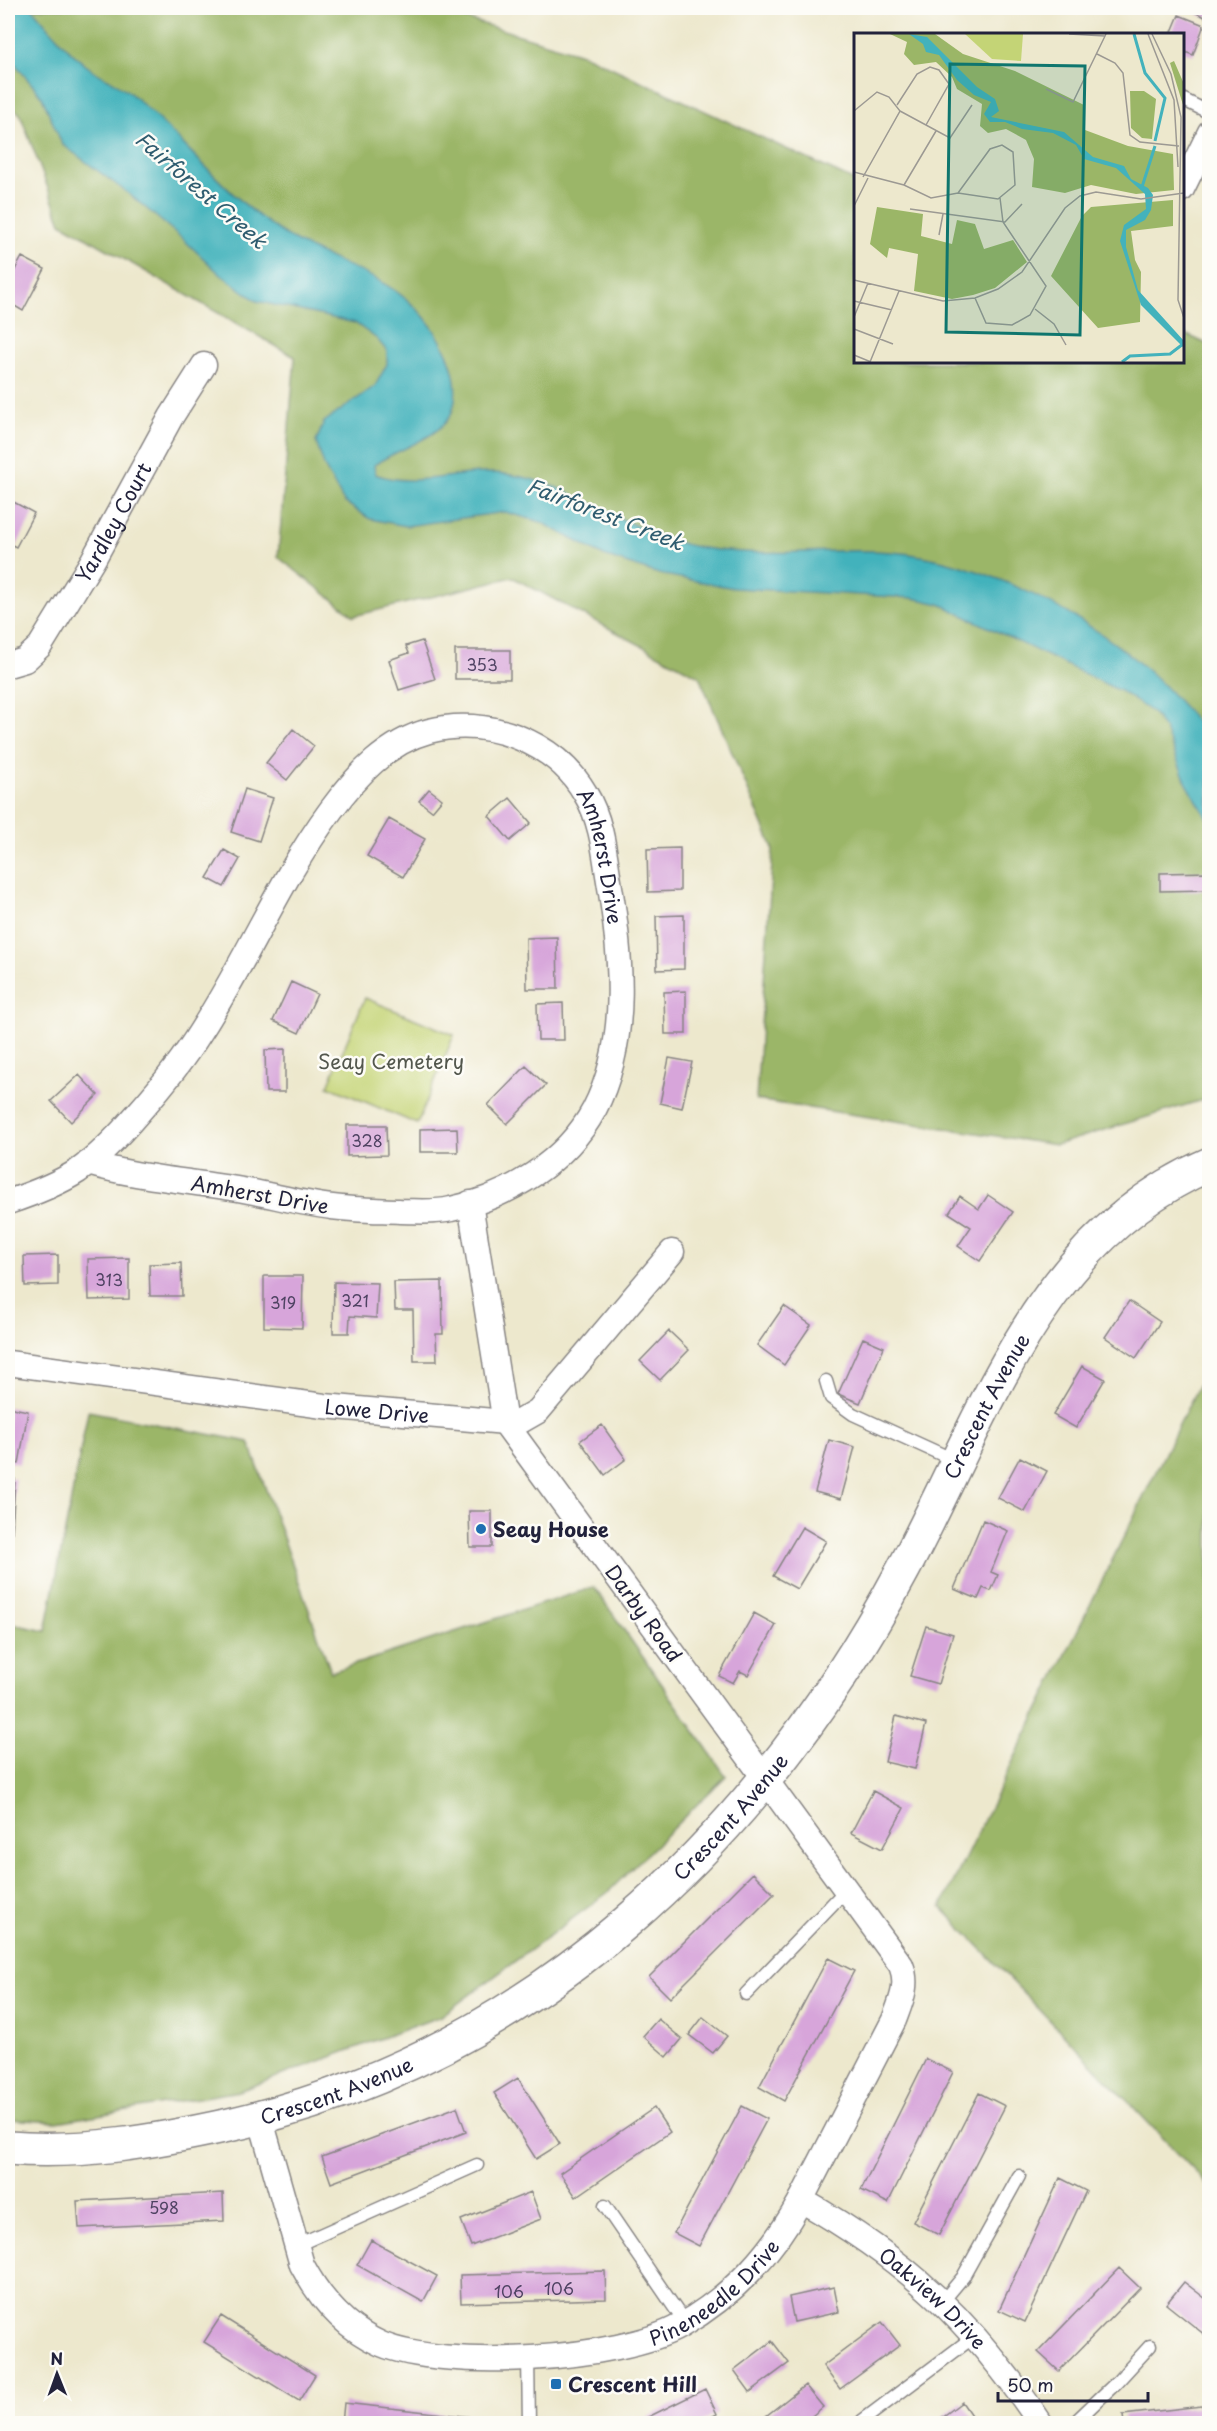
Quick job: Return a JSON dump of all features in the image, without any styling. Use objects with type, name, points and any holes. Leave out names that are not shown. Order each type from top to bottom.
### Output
[{"type":"street","points":[[1184,185],[1209,132]]},
{"type":"street","name":"Yardley Court","points":[[8,665],[25,660],[39,646],[93,560],[171,417],[204,365]]},
{"type":"street","name":"Amherst Drive","points":[[8,1202],[50,1187],[88,1163],[121,1133],[185,1056],[236,971],[278,890],[309,839],[344,793],[375,760],[406,740],[445,728],[481,727],[518,737],[536,746],[568,771],[587,796],[598,825],[612,897],[620,999],[618,1027],[605,1083],[595,1108],[580,1132],[562,1152],[540,1170],[488,1197],[451,1209],[431,1212],[328,1207],[235,1188],[119,1172],[88,1163]]},
{"type":"street","name":"Crescent Avenue","points":[[8,2148],[71,2149],[170,2138],[260,2117],[342,2092],[408,2066],[470,2033],[531,1996],[588,1955],[681,1873],[766,1779],[818,1708],[870,1628],[907,1562],[1010,1356],[1059,1282],[1119,1219],[1154,1193],[1209,1164]]},
{"type":"street","name":"Darby Road","points":[[470,1203],[505,1424],[766,1779]]},
{"type":"street","name":"Lowe Drive","points":[[8,1363],[324,1406],[505,1424],[517,1423],[538,1411],[672,1252]]},
{"type":"street","name":"Pineneedle Drive","points":[[260,2117],[295,2246],[314,2287],[330,2307],[364,2335],[382,2344],[419,2354],[528,2357],[601,2351],[641,2343],[685,2323],[713,2306],[744,2280],[774,2245],[801,2200],[894,2020],[905,1984],[901,1965],[766,1779]]},
{"type":"street","name":"Oakview Drive","points":[[801,2200],[850,2228],[895,2260],[943,2301],[976,2336],[1011,2379],[1041,2424]]},
{"type":"lane","points":[[1184,100],[1209,112]]},
{"type":"lane","points":[[826,1381],[831,1398],[853,1414],[956,1461]]},
{"type":"lane","points":[[746,1994],[846,1890]]},
{"type":"lane","points":[[295,2246],[477,2165]]},
{"type":"lane","points":[[943,2301],[963,2277],[1019,2176]]},
{"type":"lane","points":[[605,2206],[685,2323]]},
{"type":"lane","points":[[862,2421],[976,2336]]},
{"type":"lane","points":[[1073,2424],[1118,2382],[1150,2346]]},
{"type":"lane","points":[[528,2357],[530,2424]]},
{"type":"green space","points":[[8,8],[431,8],[585,55],[854,181],[854,363],[1184,363],[1184,333],[1209,345],[1209,1098],[1056,1145],[756,1100],[773,848],[699,676],[512,577],[354,616],[278,557],[295,357],[61,223],[20,114],[8,103]]},
{"type":"green space","name":"Seay Cemetery","points":[[365,998],[454,1035],[417,1124],[328,1086]]},
{"type":"green space","points":[[1209,1364],[1209,2186],[941,1907]]},
{"type":"green space","points":[[88,1411],[249,1442],[331,1672],[594,1587],[726,1776],[607,1893],[441,2016],[239,2091],[57,2122],[8,2119],[8,1623],[46,1631]]},
{"type":"water","name":"Fairforest Creek","points":[[8,8],[32,8],[75,56],[91,69],[130,93],[223,185],[263,219],[300,243],[384,284],[400,294],[424,316],[441,341],[453,369],[455,398],[452,412],[447,421],[429,436],[374,465],[375,474],[407,480],[472,474],[505,474],[555,487],[648,531],[697,547],[741,552],[875,551],[910,554],[982,573],[1017,587],[1085,623],[1115,644],[1160,682],[1209,735],[1209,821],[1187,784],[1165,730],[1153,713],[1122,692],[940,604],[913,598],[734,588],[659,574],[604,556],[541,522],[505,512],[406,526],[370,519],[344,502],[325,468],[316,442],[324,422],[375,386],[387,364],[387,351],[377,339],[355,323],[257,301],[220,274],[183,239],[129,194],[62,144],[42,97],[8,55]]},
{"type":"building","points":[[1186,8],[1210,8],[1210,13],[1207,18]]},
{"type":"building","points":[[1179,15],[1204,25],[1193,55],[1184,52],[1184,33],[1171,33]]},
{"type":"building","points":[[22,257],[45,269],[23,311],[8,302],[8,283]]},
{"type":"building","points":[[8,499],[34,513],[16,547],[8,543]]},
{"type":"building","points":[[422,641],[435,679],[399,690],[389,660],[409,653],[406,646]]},
{"type":"building","points":[[455,650],[510,650],[510,679],[455,679]]},
{"type":"building","points":[[293,729],[314,746],[287,780],[266,763]]},
{"type":"building","points":[[245,789],[273,798],[259,841],[231,832]]},
{"type":"building","points":[[429,789],[442,799],[432,811],[419,801]]},
{"type":"building","points":[[510,798],[531,823],[510,841],[489,816]]},
{"type":"building","points":[[389,819],[425,839],[403,877],[367,856]]},
{"type":"building","points":[[680,848],[680,891],[648,892],[647,849]]},
{"type":"building","points":[[224,850],[240,859],[224,887],[207,878]]},
{"type":"building","points":[[1210,872],[1210,890],[1160,891],[1160,873]]},
{"type":"building","points":[[684,915],[684,969],[657,970],[656,916]]},
{"type":"building","points":[[557,937],[558,989],[527,989],[526,938]]},
{"type":"building","points":[[291,982],[317,994],[299,1033],[273,1021]]},
{"type":"building","points":[[686,991],[686,1034],[665,1034],[664,992]]},
{"type":"building","points":[[563,1003],[564,1040],[538,1040],[537,1004]]},
{"type":"building","points":[[285,1049],[285,1092],[266,1092],[265,1050]]},
{"type":"building","points":[[669,1058],[692,1062],[682,1108],[660,1103]]},
{"type":"building","points":[[526,1066],[546,1085],[507,1124],[488,1105]]},
{"type":"building","points":[[79,1075],[98,1095],[71,1122],[51,1101]]},
{"type":"building","points":[[347,1125],[386,1125],[387,1155],[347,1156]]},
{"type":"building","points":[[457,1128],[458,1152],[420,1152],[420,1129]]},
{"type":"building","points":[[988,1195],[1013,1212],[980,1261],[958,1246],[971,1227],[949,1213],[960,1196],[979,1209]]},
{"type":"building","points":[[58,1255],[58,1285],[25,1286],[24,1256]]},
{"type":"building","points":[[129,1258],[129,1299],[89,1300],[88,1259]]},
{"type":"building","points":[[181,1263],[182,1296],[150,1296],[149,1264]]},
{"type":"building","points":[[264,1276],[303,1276],[302,1328],[264,1327]]},
{"type":"building","points":[[442,1281],[443,1334],[436,1334],[437,1361],[414,1361],[413,1310],[395,1310],[394,1282]]},
{"type":"building","points":[[334,1282],[378,1283],[376,1318],[350,1316],[349,1333],[333,1333]]},
{"type":"building","points":[[1129,1301],[1160,1322],[1136,1358],[1105,1337]]},
{"type":"building","points":[[784,1306],[811,1325],[784,1365],[757,1345]]},
{"type":"building","points":[[669,1331],[689,1350],[660,1380],[640,1361]]},
{"type":"building","points":[[863,1338],[884,1347],[860,1403],[838,1394]]},
{"type":"building","points":[[1082,1366],[1105,1379],[1076,1428],[1053,1415]]},
{"type":"building","points":[[8,1407],[28,1411],[19,1464],[8,1462]]},
{"type":"building","points":[[602,1425],[626,1459],[605,1475],[580,1441]]},
{"type":"building","points":[[829,1440],[855,1447],[841,1499],[815,1492]]},
{"type":"building","points":[[1020,1457],[1047,1471],[1025,1512],[998,1498]]},
{"type":"building","points":[[8,1478],[15,1479],[12,1535],[8,1535]]},
{"type":"building","name":"Seay House","points":[[469,1511],[492,1511],[492,1547],[470,1547]]},
{"type":"building","points":[[983,1520],[1008,1531],[991,1572],[998,1575],[991,1591],[983,1588],[978,1599],[954,1589]]},
{"type":"building","points":[[802,1527],[826,1541],[797,1589],[773,1576]]},
{"type":"building","points":[[754,1613],[776,1625],[748,1675],[740,1671],[733,1683],[719,1676]]},
{"type":"building","points":[[926,1626],[953,1634],[938,1684],[910,1676]]},
{"type":"building","points":[[896,1716],[926,1724],[915,1769],[885,1762]]},
{"type":"building","points":[[873,1791],[904,1808],[882,1849],[851,1833]]},
{"type":"building","points":[[753,1873],[774,1894],[670,1998],[649,1977]]},
{"type":"building","points":[[828,1958],[854,1971],[784,2101],[759,2087]]},
{"type":"building","points":[[703,2017],[727,2036],[713,2053],[689,2035]]},
{"type":"building","points":[[658,2019],[682,2039],[667,2057],[643,2036]]},
{"type":"building","points":[[926,2059],[953,2072],[888,2203],[861,2190]]},
{"type":"building","points":[[518,2078],[560,2144],[536,2159],[494,2093]]},
{"type":"building","points":[[979,2093],[1005,2106],[939,2235],[913,2222]]},
{"type":"building","points":[[742,2106],[767,2119],[699,2246],[674,2233]]},
{"type":"building","points":[[457,2107],[466,2132],[331,2183],[322,2157]]},
{"type":"building","points":[[654,2108],[670,2132],[576,2197],[560,2173]]},
{"type":"building","points":[[1060,2178],[1086,2191],[1025,2322],[999,2310]]},
{"type":"building","points":[[531,2192],[541,2219],[471,2246],[461,2220]]},
{"type":"building","points":[[223,2193],[224,2221],[79,2228],[77,2201]]},
{"type":"building","points":[[371,2240],[437,2276],[423,2302],[357,2265]]},
{"type":"building","points":[[1119,2268],[1140,2288],[1059,2371],[1038,2352]]},
{"type":"building","points":[[605,2271],[606,2299],[461,2303],[460,2275]]},
{"type":"building","points":[[1184,2282],[1210,2302],[1210,2339],[1166,2304]]},
{"type":"building","points":[[834,2287],[839,2312],[794,2322],[789,2297]]},
{"type":"building","points":[[221,2316],[315,2375],[299,2401],[204,2342]]},
{"type":"building","points":[[882,2322],[900,2345],[840,2389],[823,2366]]},
{"type":"building","points":[[772,2341],[789,2363],[750,2392],[734,2370]]},
{"type":"building","points":[[805,2385],[823,2407],[802,2424],[756,2424]]},
{"type":"building","points":[[705,2389],[717,2414],[698,2424],[634,2424]]},
{"type":"building","points":[[962,2402],[977,2424],[933,2424]]},
{"type":"building","points":[[344,2403],[490,2419],[489,2424],[342,2424]]},
{"type":"building","points":[[1210,2405],[1210,2424],[1124,2424],[1123,2415]]},
{"type":"place","name":"Seay House","points":[[481,1529]]},
{"type":"place","name":"Crescent Hill","points":[[556,2384]]}]
